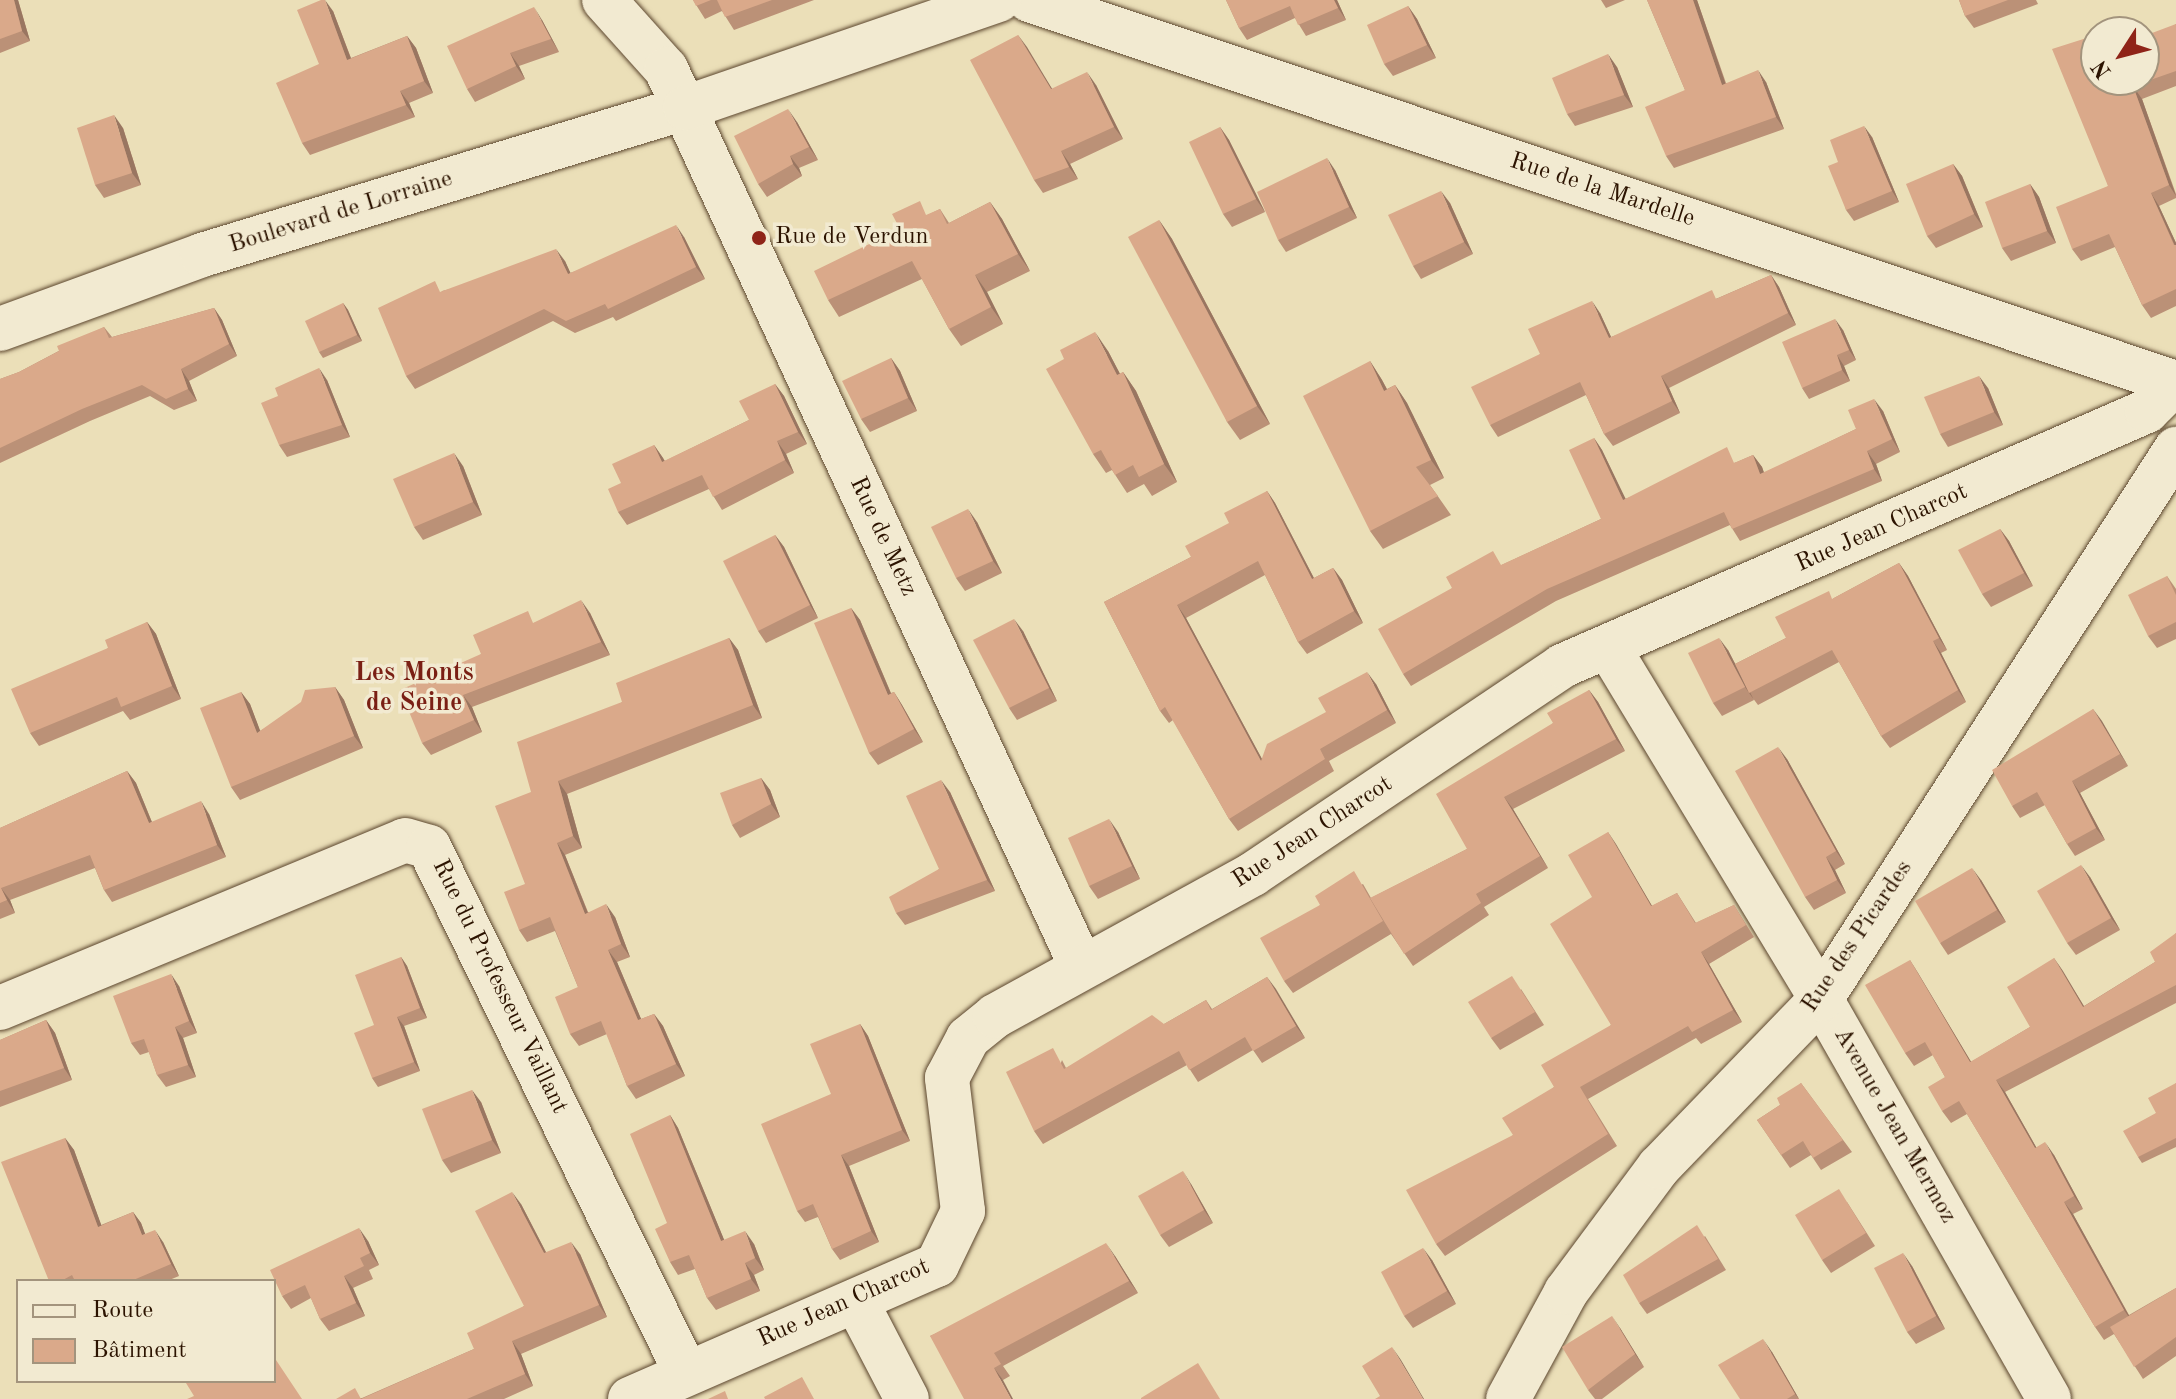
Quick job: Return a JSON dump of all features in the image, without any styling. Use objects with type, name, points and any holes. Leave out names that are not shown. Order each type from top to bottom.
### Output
[{"type":"street","name":"Rue de Metz","points":[[604,0],[666,69],[1081,966]]},
{"type":"street","points":[[685,108],[999,0]]},
{"type":"street","name":"Rue de la Mardelle","points":[[1029,0],[2176,383]]},
{"type":"street","name":"Boulevard de Lorraine","points":[[0,329],[202,255],[685,108]]},
{"type":"street","name":"Rue Jean Charcot","points":[[630,1399],[937,1265],[953,1240],[962,1185],[947,1078],[968,1038],[1081,966],[1253,874],[1525,687],[2147,411],[2176,383]]},
{"type":"street","name":"Rue des Picardes","points":[[1508,1399],[1566,1292],[1659,1167],[1821,999],[2176,449]]},
{"type":"street","name":"Avenue Jean Mermoz","points":[[1610,650],[1821,999],[2049,1399]]},
{"type":"street","name":"Rue du Professeur Vaillant","points":[[0,1008],[405,840],[429,847],[686,1373]]},
{"type":"street","points":[[856,1301],[907,1399]]},
{"type":"building","points":[[0,0],[14,0],[22,31],[0,39]]},
{"type":"building","points":[[325,0],[347,60],[407,36],[424,81],[400,91],[406,105],[302,143],[276,83],[319,64],[297,10]]},
{"type":"building","points":[[693,0],[711,0],[696,6]]},
{"type":"building","points":[[717,0],[772,0],[725,17]]},
{"type":"building","points":[[1226,0],[1334,0],[1338,8],[1298,25],[1290,6],[1239,28]]},
{"type":"building","points":[[1647,0],[1693,0],[1722,85],[1758,70],[1776,117],[1666,156],[1645,107],[1685,90]]},
{"type":"building","points":[[1959,0],[2008,0],[1965,16]]},
{"type":"building","points":[[1408,6],[1427,45],[1384,64],[1367,25]]},
{"type":"building","points":[[534,7],[551,39],[510,53],[516,66],[467,89],[447,46]]},
{"type":"building","points":[[2176,24],[2176,71],[2160,77],[2160,30]]},
{"type":"building","points":[[1018,35],[1051,89],[1087,72],[1114,127],[1061,151],[1069,167],[1034,180],[970,60]]},
{"type":"building","points":[[2080,40],[2080,96],[2137,96],[2169,185],[2151,193],[2176,245],[2176,289],[2142,305],[2109,234],[2072,249],[2056,207],[2108,186],[2052,49]]},
{"type":"building","points":[[1608,54],[1624,95],[1567,114],[1552,78]]},
{"type":"building","points":[[788,109],[809,147],[790,156],[793,164],[758,184],[734,136]]},
{"type":"building","points":[[114,115],[132,173],[95,185],[77,128]]},
{"type":"building","points":[[1864,126],[1892,191],[1846,210],[1828,166],[1838,162],[1830,140]]},
{"type":"building","points":[[1220,127],[1256,199],[1223,214],[1189,142]]},
{"type":"building","points":[[1327,158],[1349,207],[1278,240],[1257,192]]},
{"type":"building","points":[[1953,164],[1974,214],[1927,236],[1906,184]]},
{"type":"building","points":[[2030,184],[2047,231],[2002,248],[1985,202]]},
{"type":"building","points":[[1441,191],[1464,242],[1413,266],[1388,215]]},
{"type":"building","points":[[920,201],[926,215],[940,209],[947,224],[990,202],[1018,254],[975,275],[991,307],[949,329],[912,261],[828,300],[814,271],[900,229],[892,214]]},
{"type":"building","points":[[1159,220],[1257,406],[1227,422],[1128,237]]},
{"type":"building","points":[[676,225],[696,267],[608,309],[605,304],[566,321],[544,309],[406,376],[378,308],[435,281],[440,292],[556,249],[568,274]]},
{"type":"building","points":[[1771,275],[1788,313],[1661,376],[1672,401],[1604,434],[1580,382],[1490,425],[1471,387],[1540,354],[1528,329],[1592,301],[1609,338],[1712,290],[1716,299]]},
{"type":"building","points":[[343,303],[357,335],[319,352],[305,321]]},
{"type":"building","points":[[214,308],[229,344],[181,369],[188,389],[166,399],[142,385],[0,448],[0,379],[59,351],[57,346],[104,327],[109,338]]},
{"type":"building","points":[[1835,319],[1849,350],[1837,355],[1842,370],[1802,388],[1782,342]]},
{"type":"building","points":[[1095,332],[1117,375],[1123,372],[1164,464],[1139,477],[1133,465],[1115,475],[1101,450],[1093,454],[1046,369],[1064,359],[1060,350]]},
{"type":"building","points":[[891,358],[908,398],[861,419],[842,381]]},
{"type":"building","points":[[1370,361],[1384,391],[1395,385],[1431,460],[1416,467],[1438,496],[1370,531],[1303,396]]},
{"type":"building","points":[[319,368],[342,425],[279,445],[261,403],[278,396],[275,388]]},
{"type":"building","points":[[1979,376],[1994,412],[1940,434],[1924,397]]},
{"type":"building","points":[[775,384],[798,432],[777,441],[785,460],[713,497],[702,475],[618,512],[608,489],[621,483],[612,464],[654,445],[662,462],[749,420],[739,401]]},
{"type":"building","points":[[1874,399],[1892,439],[1867,451],[1874,469],[1732,529],[1724,512],[1547,589],[1403,674],[1378,629],[1452,588],[1446,577],[1493,551],[1501,565],[1601,519],[1569,450],[1594,438],[1623,500],[1727,447],[1734,463],[1753,455],[1760,474],[1856,429],[1848,410]]},
{"type":"building","points":[[454,453],[473,502],[414,527],[393,479]]},
{"type":"building","points":[[1267,491],[1312,579],[1333,568],[1354,611],[1298,642],[1258,561],[1177,605],[1261,761],[1267,744],[1326,712],[1318,698],[1367,672],[1387,710],[1320,749],[1325,759],[1229,819],[1165,707],[1160,711],[1104,602],[1191,557],[1185,546],[1229,523],[1224,513]]},
{"type":"building","points":[[968,509],[993,561],[956,578],[931,527]]},
{"type":"building","points":[[2000,529],[2024,573],[1982,594],[1958,550]]},
{"type":"building","points":[[775,535],[810,605],[758,631],[723,561]]},
{"type":"building","points":[[1899,563],[1939,638],[1933,641],[1958,690],[1881,736],[1832,650],[1749,693],[1735,664],[1786,638],[1775,617],[1829,591],[1832,599]]},
{"type":"building","points":[[2167,576],[2176,595],[2176,622],[2148,636],[2128,595]]},
{"type":"building","points":[[581,600],[601,642],[463,695],[474,720],[422,743],[400,690],[481,654],[473,635],[528,611],[533,623]]},
{"type":"building","points":[[851,608],[888,695],[894,692],[914,729],[869,753],[814,623]]},
{"type":"building","points":[[1014,619],[1049,688],[1009,708],[973,640]]},
{"type":"building","points":[[147,622],[172,686],[121,707],[117,697],[30,733],[11,689],[108,648],[105,640]]},
{"type":"building","points":[[729,638],[753,705],[558,781],[573,836],[557,843],[585,914],[606,904],[621,944],[608,950],[638,1020],[654,1014],[676,1064],[627,1086],[601,1021],[570,1034],[555,997],[578,987],[550,917],[519,930],[504,892],[525,884],[495,806],[531,792],[517,742],[622,702],[616,683]]},
{"type":"building","points":[[1719,638],[1745,687],[1713,703],[1688,653]]},
{"type":"building","points":[[335,687],[354,736],[231,787],[200,708],[241,692],[257,733],[301,702],[305,690]]},
{"type":"building","points":[[1589,690],[1616,739],[1504,797],[1540,856],[1476,894],[1481,903],[1404,954],[1370,898],[1467,849],[1436,794],[1553,723],[1547,713]]},
{"type":"building","points":[[2093,709],[2120,754],[2072,781],[2096,828],[2067,844],[2037,792],[2012,806],[1992,770]]},
{"type":"building","points":[[1778,747],[1836,851],[1826,857],[1837,880],[1805,897],[1735,771]]},
{"type":"building","points":[[127,771],[149,823],[201,801],[217,845],[104,890],[90,855],[1,888],[7,900],[0,903],[0,828]]},
{"type":"building","points":[[761,778],[771,804],[732,825],[720,793]]},
{"type":"building","points":[[941,780],[987,880],[896,913],[889,897],[939,869],[906,796]]},
{"type":"building","points":[[1109,819],[1132,866],[1089,886],[1068,838]]},
{"type":"building","points":[[1608,832],[1651,906],[1677,893],[1695,923],[1734,905],[1746,925],[1701,952],[1733,1010],[1692,1032],[1688,1026],[1580,1087],[1608,1134],[1436,1244],[1406,1190],[1513,1135],[1502,1118],[1554,1087],[1541,1065],[1611,1025],[1550,924],[1592,897],[1568,855]]},
{"type":"building","points":[[2081,865],[2111,918],[2067,943],[2037,891]]},
{"type":"building","points":[[1972,868],[1997,910],[1940,943],[1915,901]]},
{"type":"building","points":[[1354,871],[1383,921],[1284,981],[1260,938],[1320,905],[1315,896]]},
{"type":"building","points":[[2176,933],[2176,985],[1996,1080],[2035,1148],[2045,1142],[2074,1196],[2064,1202],[2124,1310],[2095,1327],[1959,1101],[1942,1111],[1928,1087],[1945,1077],[1925,1042],[1905,1053],[1865,985],[1910,960],[1970,1062],[2030,1027],[2007,987],[2054,958],[2083,1007],[2155,962],[2150,952]]},
{"type":"building","points":[[401,957],[420,1008],[397,1017],[414,1062],[372,1078],[354,1033],[374,1025],[355,975]]},
{"type":"building","points":[[171,974],[189,1021],[175,1027],[188,1065],[157,1075],[144,1039],[131,1043],[113,996]]},
{"type":"building","points":[[1512,976],[1535,1012],[1491,1038],[1468,1002]]},
{"type":"building","points":[[1267,977],[1296,1026],[1253,1051],[1245,1037],[1189,1070],[1179,1051],[1034,1131],[1006,1072],[1053,1048],[1064,1069],[1152,1015],[1164,1024],[1206,1000],[1211,1010]]},
{"type":"building","points":[[46,1020],[64,1068],[0,1091],[0,1040]]},
{"type":"building","points":[[860,1024],[902,1130],[841,1155],[871,1231],[832,1249],[813,1204],[797,1211],[761,1124],[831,1094],[810,1044]]},
{"type":"building","points":[[1801,1083],[1843,1140],[1813,1158],[1803,1141],[1781,1155],[1757,1120],[1780,1105],[1777,1098]]},
{"type":"building","points":[[2176,1083],[2176,1138],[2138,1157],[2123,1131],[2156,1113],[2148,1098]]},
{"type":"building","points":[[472,1090],[492,1140],[442,1160],[422,1109]]},
{"type":"building","points":[[670,1115],[721,1241],[745,1231],[755,1258],[745,1263],[751,1279],[707,1298],[689,1255],[670,1262],[655,1229],[667,1223],[630,1134]]},
{"type":"building","points":[[65,1138],[98,1227],[133,1212],[142,1235],[155,1230],[171,1264],[136,1279],[74,1279],[72,1275],[65,1279],[48,1279],[1,1162]]},
{"type":"building","points":[[1183,1171],[1204,1210],[1160,1235],[1138,1196]]},
{"type":"building","points":[[1839,1189],[1866,1233],[1822,1260],[1795,1215]]},
{"type":"building","points":[[512,1192],[544,1253],[571,1242],[599,1305],[512,1341],[525,1374],[467,1399],[361,1399],[474,1349],[467,1333],[524,1306],[475,1211]]},
{"type":"building","points":[[1697,1225],[1718,1259],[1639,1303],[1623,1275]]},
{"type":"building","points":[[359,1228],[370,1253],[360,1258],[364,1266],[344,1276],[356,1303],[320,1319],[305,1285],[282,1296],[270,1270]]},
{"type":"building","points":[[1106,1243],[1129,1281],[994,1353],[1001,1364],[994,1368],[1011,1399],[964,1399],[930,1336]]},
{"type":"building","points":[[1423,1248],[1447,1291],[1404,1316],[1381,1272]]},
{"type":"building","points":[[1903,1253],[1936,1316],[1907,1332],[1874,1268]]},
{"type":"building","points":[[2176,1288],[2176,1337],[2134,1367],[2110,1327]]},
{"type":"building","points":[[1612,1316],[1635,1354],[1588,1390],[1562,1347]]},
{"type":"building","points":[[1763,1339],[1795,1394],[1787,1399],[1740,1399],[1718,1365]]},
{"type":"building","points":[[1392,1347],[1423,1399],[1375,1399],[1380,1396],[1362,1366]]},
{"type":"building","points":[[276,1360],[302,1399],[187,1399],[194,1396],[186,1383],[276,1383]]},
{"type":"building","points":[[1198,1363],[1220,1399],[1141,1399],[1141,1398]]},
{"type":"building","points":[[802,1377],[814,1399],[765,1399],[764,1397]]},
{"type":"building","points":[[355,1388],[361,1399],[336,1399]]},
{"type":"building","points":[[725,1391],[728,1399],[708,1399]]},
{"type":"place","name":"Rue de Verdun","points":[[759,238]]},
{"type":"district","name":"Les Monts de Seine","points":[[414,689]]}]
